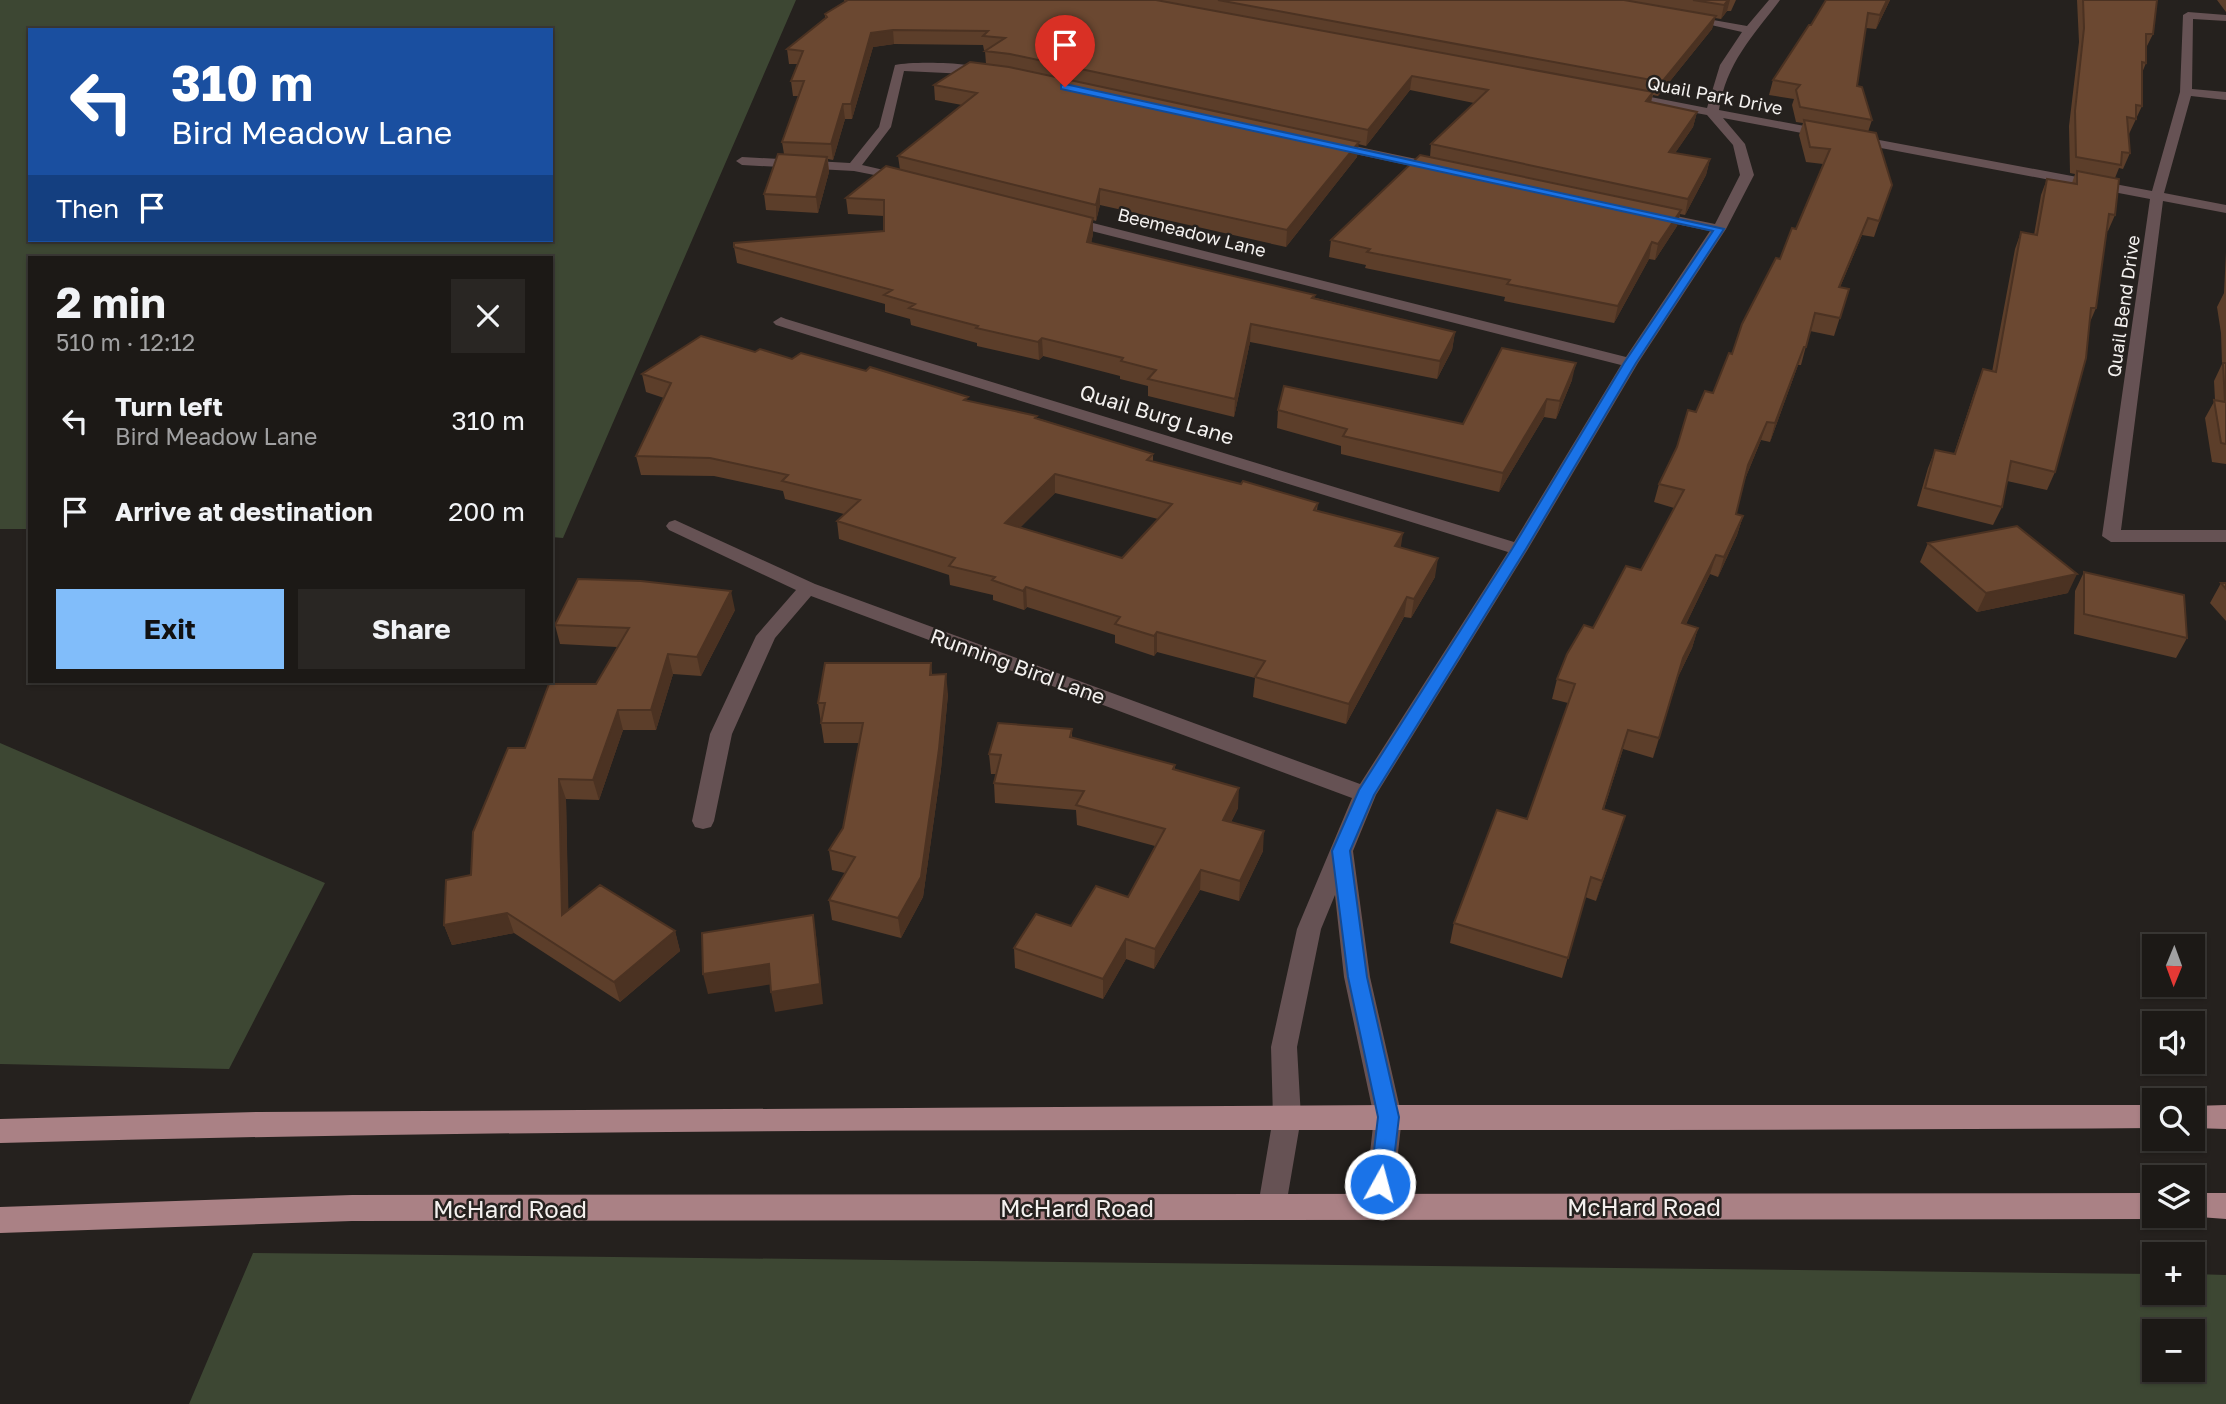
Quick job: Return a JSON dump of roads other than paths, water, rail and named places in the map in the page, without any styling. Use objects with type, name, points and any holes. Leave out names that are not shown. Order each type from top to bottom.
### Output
[{"type":"main road","points":[[0,1131],[272,1124],[1388,1117],[2142,1117]]},
{"type":"main road","points":[[2205,1117],[2226,1117]]},
{"type":"main road","name":"McHard Road","points":[[0,1220],[352,1208],[2142,1206]]},
{"type":"main road","points":[[2205,1206],[2226,1206]]},
{"type":"street","points":[[1272,1206],[1287,1118],[1284,1047],[1309,929],[1341,851],[1365,794],[1519,549],[1630,363],[1719,229],[1747,175],[1739,144],[1712,113],[1714,90],[1721,69],[1775,0]]},
{"type":"street","name":"Quail Bend Drive","points":[[2226,18],[2188,15],[2186,92],[2157,196],[2111,536],[2226,536]]},
{"type":"street","points":[[1670,16],[1750,30]]},
{"type":"street","points":[[854,167],[885,127],[899,67],[954,68],[999,74]]},
{"type":"street","points":[[2186,92],[2226,96]]},
{"type":"street","name":"Quail Park Drive","points":[[1616,95],[2226,209]]},
{"type":"street","points":[[1324,143],[1460,173]]},
{"type":"street","points":[[741,161],[854,167],[921,184]]},
{"type":"street","points":[[1637,211],[1719,229]]},
{"type":"street","name":"Beemeadow Lane","points":[[1055,217],[1630,363]]},
{"type":"street","name":"Quail Burg Lane","points":[[781,321],[1519,549]]},
{"type":"street","name":"Running Bird Lane","points":[[675,526],[808,588],[1365,794]]},
{"type":"street","points":[[702,821],[721,734],[766,636],[808,588]]},
{"type":"street","points":[[1341,851],[1357,977],[1388,1117],[1378,1207]]}]
